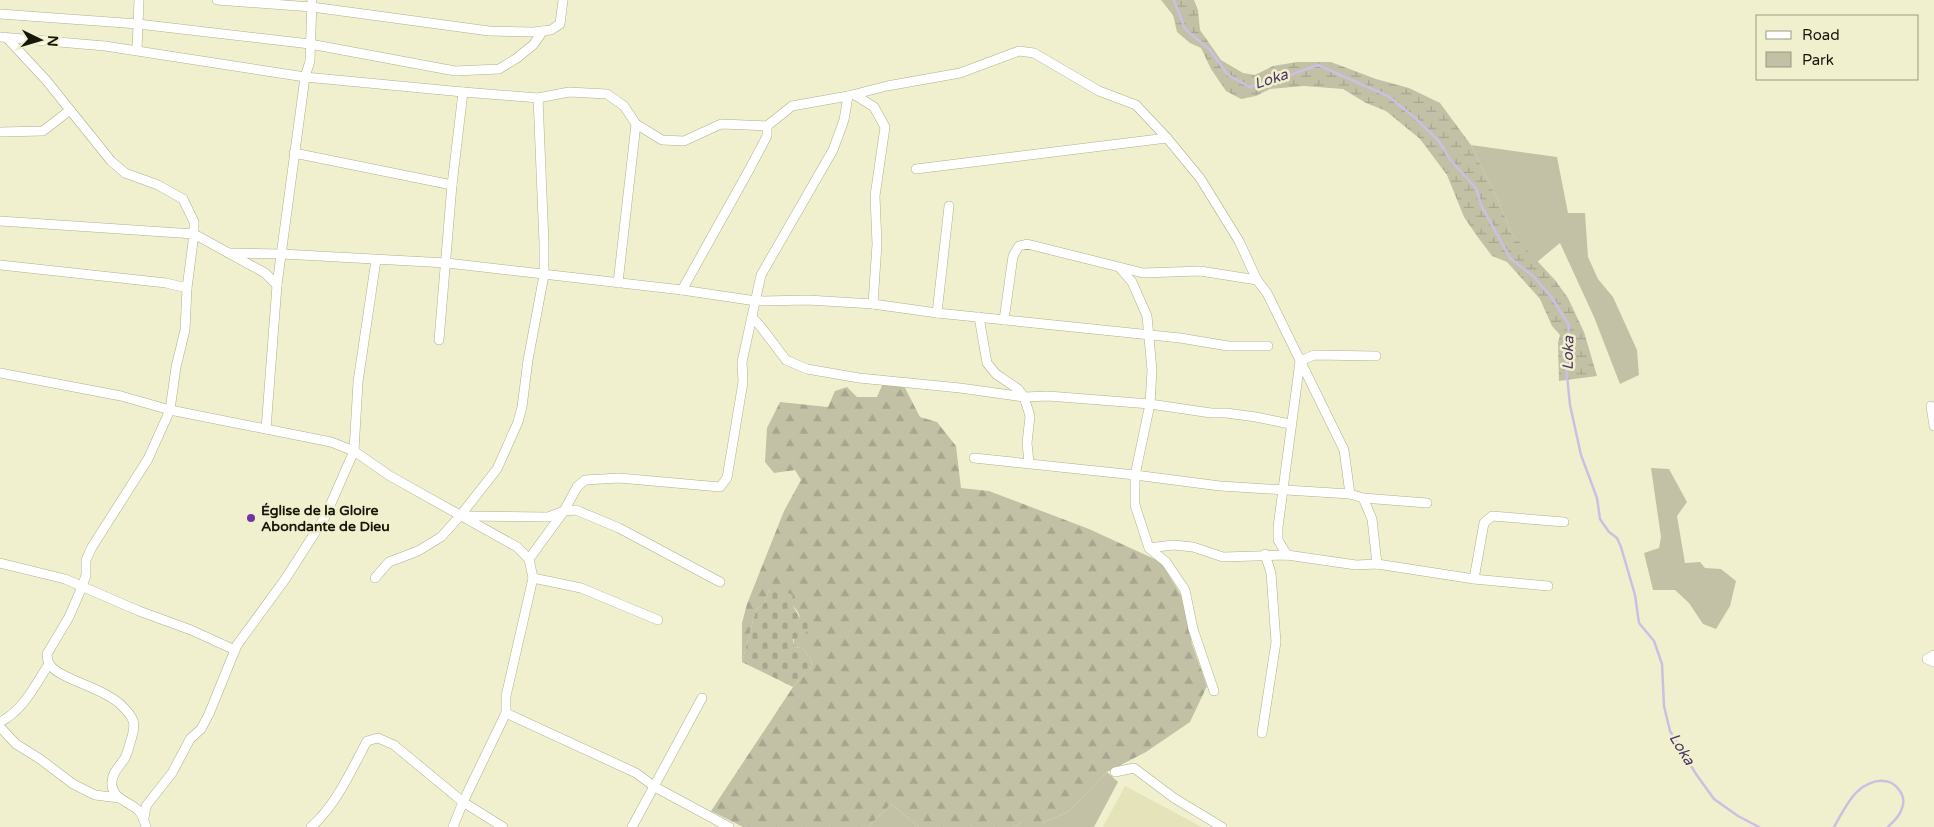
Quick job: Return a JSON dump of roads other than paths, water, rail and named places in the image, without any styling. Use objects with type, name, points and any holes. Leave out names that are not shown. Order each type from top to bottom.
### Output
[{"type":"street","points":[[137,50],[139,0]]},
{"type":"street","points":[[217,0],[312,3],[490,31],[552,30],[560,24],[563,0]]},
{"type":"street","points":[[266,428],[277,285],[304,77],[310,61],[312,3]]},
{"type":"street","points":[[0,14],[138,24],[310,44],[454,71],[499,69],[533,45],[543,31]]},
{"type":"street","points":[[0,32],[46,80],[111,161],[125,173],[158,185],[182,199],[194,222],[185,330],[176,366],[170,410],[148,459],[92,547],[86,560],[86,575],[82,587],[69,617],[46,654],[49,664],[57,671],[100,691],[119,703],[132,716],[135,728],[134,733],[125,757],[116,769],[112,781],[112,790],[119,798],[138,810],[145,822]]},
{"type":"street","points":[[4,38],[137,50],[304,77],[462,92],[538,98],[569,92],[607,94],[624,106],[636,124],[662,140],[672,141],[684,141],[721,124],[767,126],[792,106],[851,96],[887,86],[960,74],[1019,51],[1034,53],[1099,91],[1136,105],[1167,138],[1200,178],[1239,241],[1257,280],[1267,293],[1344,450],[1350,494]]},
{"type":"street","points":[[439,340],[462,92]]},
{"type":"street","points":[[529,559],[564,512],[577,487],[585,480],[620,478],[720,486],[727,478],[743,382],[742,362],[761,275],[833,150],[851,96]]},
{"type":"street","points":[[851,96],[874,107],[885,127],[885,138],[875,196],[877,244],[872,304]]},
{"type":"street","points":[[375,578],[389,562],[418,552],[441,537],[498,468],[518,422],[544,274],[538,98]]},
{"type":"street","points":[[0,132],[43,131],[70,110]]},
{"type":"street","points":[[618,283],[636,124]]},
{"type":"street","points":[[682,290],[750,170],[767,136],[767,126]]},
{"type":"street","points":[[916,169],[1167,138]]},
{"type":"street","points":[[294,153],[452,184]]},
{"type":"street","points":[[937,313],[949,206]]},
{"type":"street","points":[[0,221],[194,234],[265,273],[277,285]]},
{"type":"street","points":[[1004,320],[1013,256],[1019,246],[1027,244],[1143,273],[1200,271],[1257,280]]},
{"type":"street","points":[[228,253],[447,263],[682,290],[756,301],[808,300],[872,304],[937,313],[1149,335],[1228,346],[1268,346]]},
{"type":"street","points":[[145,822],[146,806],[172,773],[190,739],[201,729],[209,714],[235,650],[286,578],[325,517],[354,451],[358,382],[376,260]]},
{"type":"street","points":[[0,265],[166,283],[187,288]]},
{"type":"street","points":[[1120,268],[1132,282],[1147,316],[1152,370],[1150,404],[1136,475],[1135,505],[1150,548],[1166,562],[1185,590],[1193,629],[1214,691]]},
{"type":"street","points":[[752,317],[786,360],[807,369],[859,378],[960,388],[1024,397],[1048,396],[1150,404],[1211,413],[1249,416],[1290,424]]},
{"type":"street","points":[[979,317],[987,363],[996,374],[1018,389],[1024,397],[1030,416],[1027,443],[1029,463]]},
{"type":"street","points":[[1300,361],[1314,355],[1376,356]]},
{"type":"street","points":[[1287,555],[1278,540],[1290,424],[1300,361]]},
{"type":"street","points":[[0,373],[121,396],[170,410],[331,442],[354,451],[390,476],[517,547],[529,559],[533,578],[506,696],[506,713],[453,827]]},
{"type":"street","points":[[1931,406],[1934,426]]},
{"type":"street","points":[[974,458],[1220,486],[1350,494],[1363,498],[1427,503]]},
{"type":"street","points":[[1363,498],[1372,520],[1377,564]]},
{"type":"street","points":[[460,516],[548,517],[576,510],[619,528],[720,582]]},
{"type":"street","points":[[1474,579],[1484,523],[1492,516],[1564,522]]},
{"type":"street","points":[[1150,548],[1173,545],[1193,547],[1223,557],[1251,557],[1265,554],[1287,555],[1356,565],[1377,564],[1474,579],[1548,586]]},
{"type":"street","points":[[1262,733],[1276,642],[1271,573],[1265,554]]},
{"type":"street","points":[[0,563],[65,579],[235,650]]},
{"type":"street","points":[[533,578],[581,588],[658,620]]},
{"type":"street","points":[[1934,655],[1927,659],[1934,662]]},
{"type":"street","points":[[0,722],[11,717],[24,702],[49,664]]},
{"type":"street","points":[[634,826],[702,698]]},
{"type":"street","points":[[506,713],[636,773],[655,787],[729,827]]},
{"type":"street","points":[[0,726],[16,744],[40,759],[73,784],[95,795],[119,798]]},
{"type":"street","points":[[311,827],[320,819],[343,785],[367,741],[378,738],[394,745],[463,802],[503,827]]},
{"type":"street","points":[[1115,772],[1134,768],[1174,798],[1222,827]]},
{"type":"waterway","name":"Loka","points":[[1174,0],[1185,29],[1210,50],[1228,75],[1250,87],[1274,77],[1290,75],[1318,65],[1388,96],[1439,141],[1451,161],[1476,188],[1481,205],[1510,258],[1533,276],[1552,298],[1569,325],[1566,365],[1570,405],[1581,455],[1597,498],[1600,519],[1609,532],[1617,538],[1621,547],[1635,595],[1639,623],[1654,641],[1662,664],[1664,706],[1670,731],[1696,774],[1714,799],[1738,816],[1759,827]]},
{"type":"waterway","name":"Loka","points":[[1834,827],[1855,794],[1866,785],[1880,781],[1896,786],[1903,799],[1900,813],[1888,827]]},
{"type":"place","name":"Église de la Gloire Abondante de Dieu","points":[[251,518]]}]
